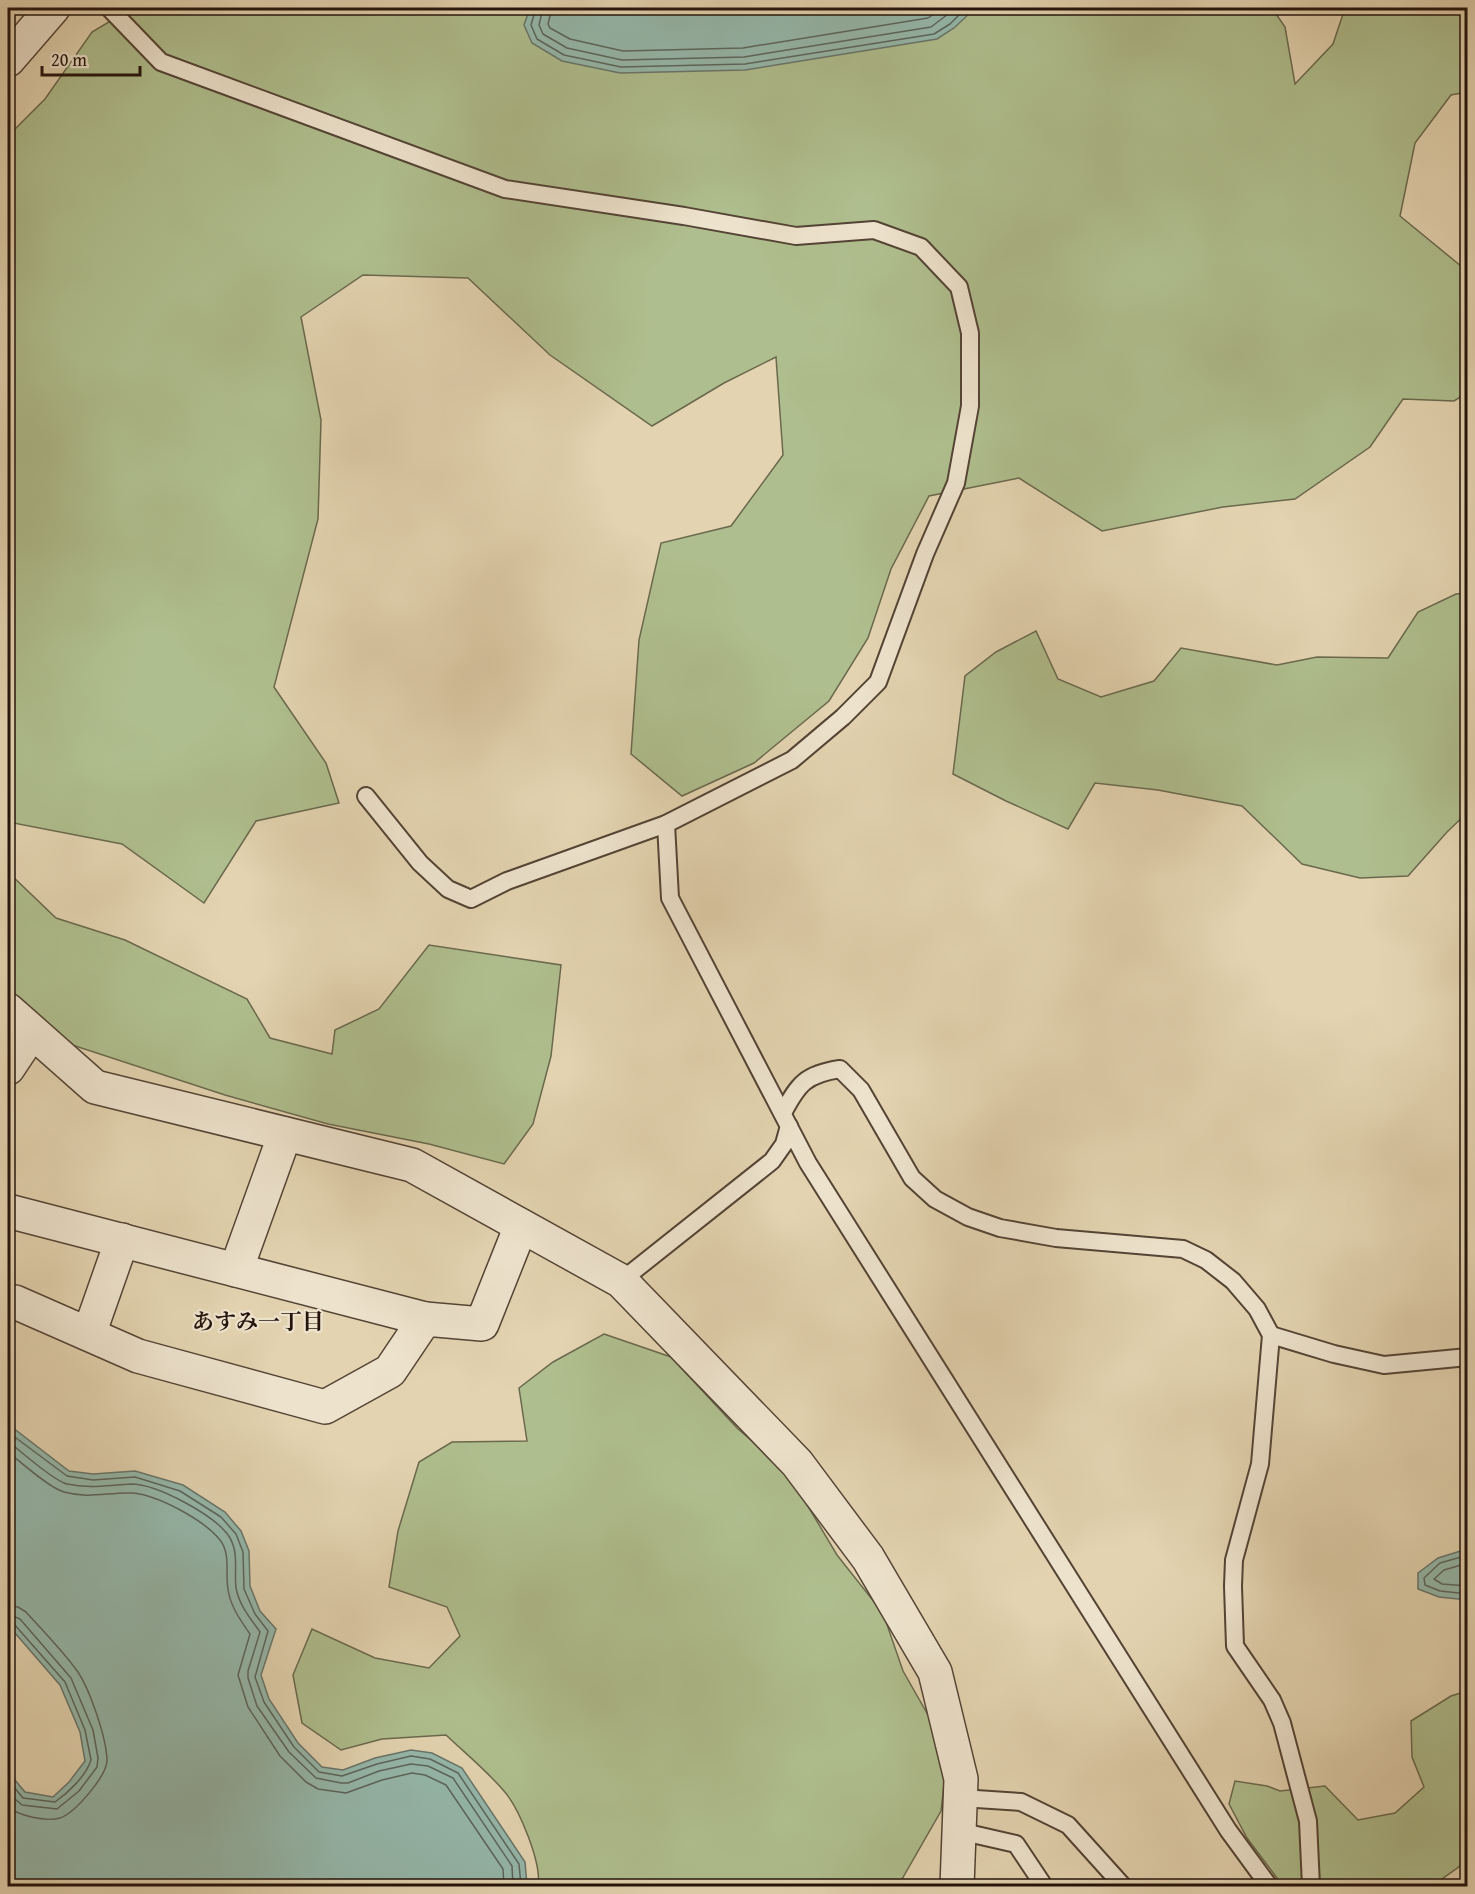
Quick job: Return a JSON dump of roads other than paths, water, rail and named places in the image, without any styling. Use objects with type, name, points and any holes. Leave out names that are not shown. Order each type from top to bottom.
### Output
[{"type":"street","points":[[8,60],[53,8]]},
{"type":"street","points":[[8,1010],[95,1087],[412,1165],[621,1281],[797,1463],[868,1558],[935,1672],[962,1779],[957,1887]]},
{"type":"street","points":[[8,1068],[32,1032]]},
{"type":"street","points":[[236,1270],[285,1134]]},
{"type":"street","points":[[8,1211],[425,1319],[482,1324],[521,1226]]},
{"type":"street","points":[[89,1334],[122,1240]]},
{"type":"street","points":[[8,1302],[15,1302],[138,1356],[325,1407],[390,1371],[425,1319]]},
{"type":"lane","points":[[109,8],[161,62],[505,189],[684,216],[796,236],[874,230],[921,247],[959,287],[970,333],[970,406],[956,483],[925,554],[878,682],[843,717],[792,760],[666,824],[507,881],[471,899],[448,889],[420,863],[366,796]]},
{"type":"lane","points":[[666,824],[670,898],[814,1173],[1222,1820],[1269,1887]]},
{"type":"lane","points":[[621,1281],[772,1161],[784,1144],[786,1119],[795,1089],[819,1072],[840,1069],[861,1090],[912,1178],[935,1199],[968,1217],[1000,1228],[1056,1238],[1184,1249],[1206,1260],[1233,1281],[1257,1309],[1270,1335],[1260,1464],[1234,1560],[1235,1646],[1272,1700],[1282,1723],[1308,1821],[1311,1887]]},
{"type":"lane","points":[[1270,1335],[1334,1354],[1384,1365],[1467,1357]]},
{"type":"lane","points":[[961,1798],[1021,1802],[1068,1825],[1123,1887]]},
{"type":"lane","points":[[960,1831],[1016,1844],[1044,1887]]},
{"type":"water","points":[[530,8],[972,8],[972,11],[954,28],[937,39],[745,70],[620,73],[562,61],[532,43],[524,25]]},
{"type":"water","points":[[8,1424],[69,1471],[93,1474],[135,1471],[183,1485],[225,1512],[241,1531],[249,1551],[250,1586],[260,1611],[276,1629],[261,1675],[269,1699],[298,1743],[322,1767],[343,1770],[375,1758],[411,1750],[432,1753],[462,1768],[525,1862],[527,1886],[8,1886],[8,1780],[15,1780],[25,1792],[53,1797],[69,1782],[85,1761],[80,1732],[60,1685],[8,1625]]},
{"type":"water","points":[[1467,1549],[1467,1600],[1439,1597],[1418,1589],[1418,1573],[1438,1558]]},
{"type":"district","name":"あすみ一丁目","points":[[258,1321]]}]
